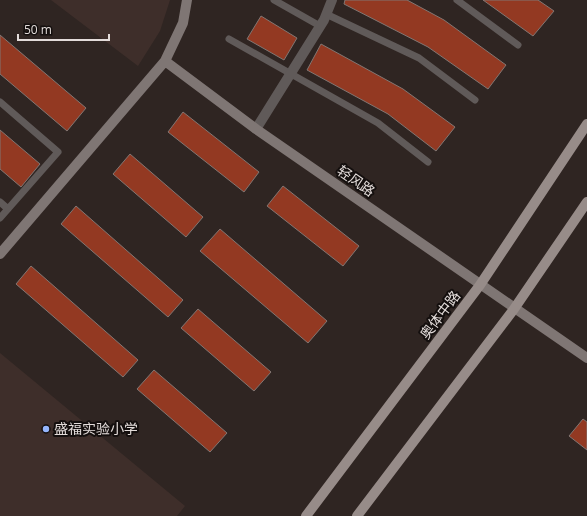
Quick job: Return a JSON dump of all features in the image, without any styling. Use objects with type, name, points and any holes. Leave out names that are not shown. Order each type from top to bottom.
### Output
[{"type":"main road","name":"奥体中路","points":[[306,516],[480,285],[587,124]]},
{"type":"main road","points":[[357,516],[514,309],[587,202]]},
{"type":"street","points":[[0,254],[165,61],[183,23],[187,0]]},
{"type":"street","points":[[256,129],[320,26],[332,0]]},
{"type":"street","name":"轻风路","points":[[165,61],[256,129],[514,309],[587,358]]},
{"type":"lane","points":[[274,0],[320,26]]},
{"type":"lane","points":[[457,0],[518,45]]},
{"type":"lane","points":[[326,14],[419,58],[475,100]]},
{"type":"lane","points":[[228,39],[378,123],[428,162]]},
{"type":"lane","points":[[0,102],[58,152],[0,218]]},
{"type":"lane","points":[[0,202],[8,209]]},
{"type":"shaded area","points":[[51,0],[170,0],[160,31],[138,66]]},
{"type":"shaded area","name":"盛福实验小学","points":[[0,353],[185,506],[177,516],[0,516]]},
{"type":"building","points":[[345,0],[407,0],[444,20],[506,65],[488,89],[428,47],[344,4]]},
{"type":"building","points":[[483,0],[538,0],[554,11],[533,36]]},
{"type":"building","points":[[261,16],[297,38],[284,60],[247,39]]},
{"type":"building","points":[[0,35],[86,108],[67,131],[0,74]]},
{"type":"building","points":[[321,44],[403,89],[455,127],[436,151],[388,114],[307,70]]},
{"type":"building","points":[[183,112],[259,172],[244,192],[168,132]]},
{"type":"building","points":[[0,130],[40,164],[21,187],[0,169]]},
{"type":"building","points":[[130,154],[203,217],[186,237],[113,174]]},
{"type":"building","points":[[283,186],[359,246],[343,266],[267,206]]},
{"type":"building","points":[[76,206],[183,300],[168,317],[61,224]]},
{"type":"building","points":[[220,229],[327,321],[308,343],[200,251]]},
{"type":"building","points":[[31,266],[138,360],[123,377],[16,284]]},
{"type":"building","points":[[198,309],[271,372],[254,391],[181,328]]},
{"type":"building","points":[[154,370],[227,433],[210,452],[137,389]]},
{"type":"building","points":[[583,419],[587,422],[587,450],[569,436]]},
{"type":"place","name":"盛福实验小学","points":[[46,429]]}]
